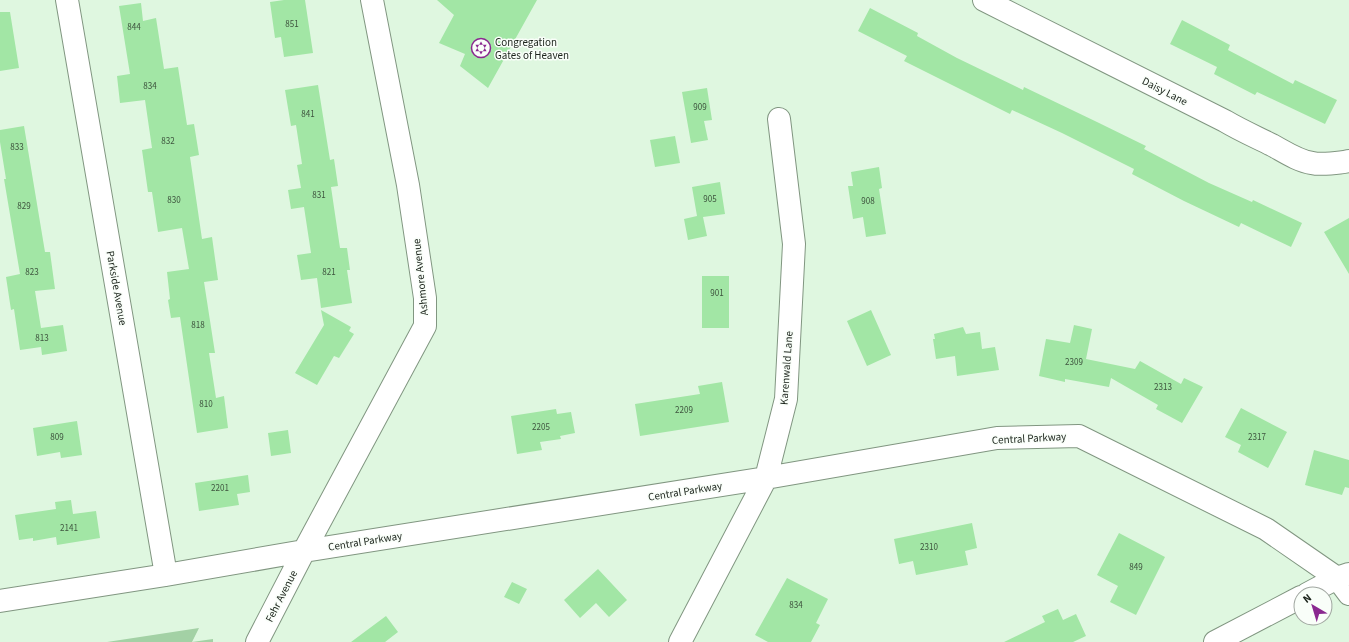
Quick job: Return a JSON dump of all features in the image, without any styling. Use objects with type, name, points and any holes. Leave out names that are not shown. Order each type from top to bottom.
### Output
[{"type":"street","name":"Parkside Avenue","points":[[67,0],[166,575]]},
{"type":"street","name":"Ashmore Avenue","points":[[304,551],[425,326],[425,298],[408,185],[372,0]]},
{"type":"street","name":"Daisy Lane","points":[[984,0],[1301,160],[1313,164],[1342,163],[1349,161]]},
{"type":"street","name":"Karenwald Lane","points":[[680,642],[766,478],[786,399],[794,244],[779,119]]},
{"type":"street","name":"Central Parkway","points":[[0,601],[766,478],[997,438],[1079,436],[1266,530],[1345,582]]},
{"type":"street","name":"Fehr Avenue","points":[[257,642],[304,551]]},
{"type":"street","points":[[1332,586],[1345,582]]},
{"type":"street","points":[[1215,642],[1293,601]]},
{"type":"green space","points":[[199,628],[192,642],[107,642]]},
{"type":"green space","points":[[213,639],[213,642],[192,642]]},
{"type":"building","points":[[305,0],[313,53],[284,57],[281,37],[275,38],[270,2]]},
{"type":"building","name":"Congregation Gates of Heaven","points":[[437,0],[537,0],[488,88],[460,66],[465,54],[439,43],[454,15]]},
{"type":"building","points":[[141,3],[143,21],[156,18],[164,69],[178,67],[187,125],[194,124],[199,155],[190,157],[202,239],[212,237],[218,280],[204,282],[215,353],[209,353],[216,398],[224,396],[228,428],[197,433],[180,317],[171,318],[168,300],[170,299],[167,272],[189,269],[182,228],[158,232],[152,192],[148,192],[142,150],[152,148],[145,100],[120,103],[117,76],[130,74],[119,6]]},
{"type":"building","points":[[870,8],[918,33],[917,36],[957,58],[1023,90],[1024,87],[1146,146],[1144,149],[1209,183],[1252,202],[1253,200],[1302,223],[1291,247],[1241,223],[1239,227],[1184,201],[1132,174],[1134,169],[1062,133],[1012,110],[1010,114],[904,61],[907,56],[858,31]]},
{"type":"building","points":[[0,12],[10,12],[19,68],[0,71]]},
{"type":"building","points":[[1182,20],[1230,45],[1228,50],[1293,84],[1295,80],[1337,100],[1325,124],[1257,92],[1255,95],[1214,74],[1217,67],[1170,44]]},
{"type":"building","points":[[318,85],[330,160],[334,159],[338,186],[331,187],[340,248],[347,248],[350,270],[347,270],[352,303],[321,308],[317,278],[301,280],[297,255],[311,253],[304,207],[291,209],[288,190],[301,188],[297,165],[302,164],[296,125],[291,126],[285,90]]},
{"type":"building","points":[[707,88],[712,120],[704,121],[708,140],[691,143],[682,92]]},
{"type":"building","points":[[24,126],[45,252],[50,252],[55,289],[35,291],[41,328],[63,325],[67,351],[42,355],[41,347],[20,350],[14,309],[11,310],[6,277],[20,274],[4,179],[6,179],[0,142],[0,130]]},
{"type":"building","points":[[675,136],[680,163],[655,167],[650,140]]},
{"type":"building","points":[[879,167],[882,188],[879,189],[886,234],[866,237],[863,217],[853,219],[848,186],[853,186],[851,172]]},
{"type":"building","points":[[720,182],[725,214],[703,217],[707,236],[688,240],[684,219],[697,216],[692,187]]},
{"type":"building","points":[[1349,218],[1349,274],[1324,232]]},
{"type":"building","points":[[702,276],[729,276],[729,328],[702,328]]},
{"type":"building","points":[[321,310],[351,327],[349,331],[354,334],[339,358],[334,356],[317,385],[295,373],[324,325]]},
{"type":"building","points":[[871,310],[891,355],[867,366],[847,321]]},
{"type":"building","points":[[1074,325],[1092,329],[1086,359],[1135,369],[1140,361],[1181,384],[1184,378],[1203,387],[1182,423],[1156,409],[1158,405],[1111,378],[1109,387],[1065,379],[1065,382],[1039,376],[1046,339],[1070,343]]},
{"type":"building","points":[[963,327],[966,334],[980,332],[982,349],[995,347],[999,370],[957,376],[955,356],[936,359],[933,339],[935,339],[934,334]]},
{"type":"building","points":[[722,382],[729,422],[640,436],[635,404],[700,394],[698,386]]},
{"type":"building","points":[[1241,408],[1287,432],[1268,468],[1238,452],[1241,445],[1225,437]]},
{"type":"building","points":[[556,409],[557,414],[571,412],[575,433],[560,436],[561,439],[540,442],[542,450],[517,454],[511,416]]},
{"type":"building","points":[[77,421],[82,455],[61,458],[60,452],[37,456],[33,428]]},
{"type":"building","points":[[288,430],[291,453],[271,456],[268,433]]},
{"type":"building","points":[[1314,450],[1349,460],[1349,488],[1345,487],[1342,495],[1305,485]]},
{"type":"building","points":[[248,475],[250,492],[237,494],[239,505],[199,511],[195,483]]},
{"type":"building","points":[[71,500],[73,514],[96,511],[100,538],[57,545],[56,537],[33,541],[33,538],[19,540],[15,515],[56,509],[55,502]]},
{"type":"building","points":[[972,523],[977,548],[965,551],[968,565],[916,575],[913,561],[899,564],[894,539]]},
{"type":"building","points":[[1119,533],[1165,557],[1136,615],[1110,602],[1118,586],[1097,575]]},
{"type":"building","points":[[598,569],[627,600],[609,617],[596,603],[580,618],[564,600]]},
{"type":"building","points":[[787,578],[828,599],[816,623],[820,625],[811,642],[768,642],[755,635]]},
{"type":"building","points":[[512,582],[527,589],[519,604],[504,597]]},
{"type":"building","points":[[1058,609],[1063,620],[1076,614],[1086,636],[1073,642],[1004,642],[1045,622],[1042,616]]},
{"type":"building","points":[[386,616],[398,632],[385,642],[351,642]]},
{"type":"place","name":"Congregation Gates of Heaven","points":[[481,48]]}]
